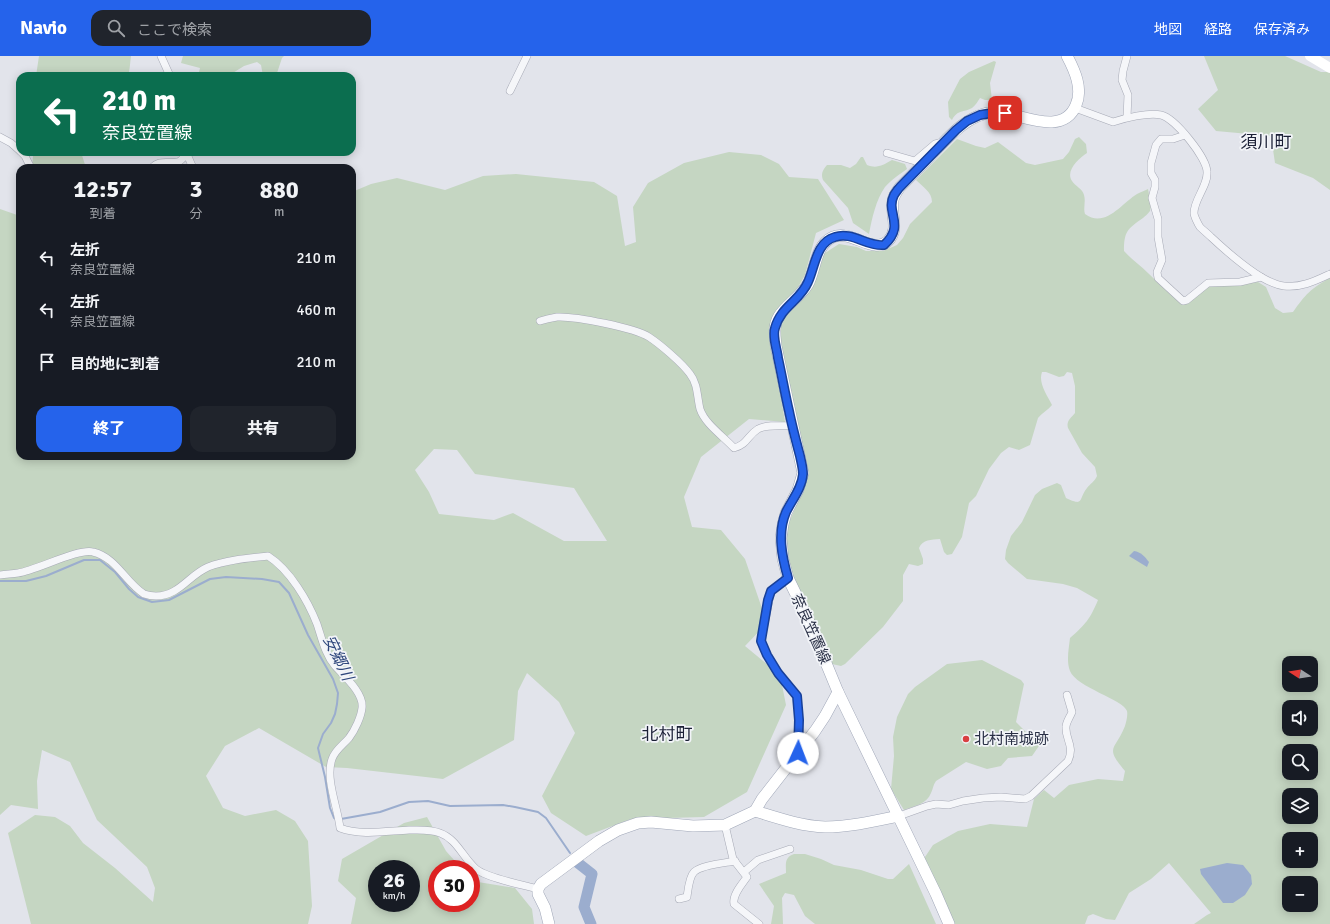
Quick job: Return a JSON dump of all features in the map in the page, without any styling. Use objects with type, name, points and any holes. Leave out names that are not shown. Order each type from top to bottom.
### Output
[{"type":"main road","points":[[1067,56],[1076,77],[1079,89],[1078,100],[1075,108]]},
{"type":"main road","points":[[1310,56],[1330,68]]},
{"type":"main road","name":"奈良笠置線","points":[[949,924],[899,816],[838,692],[807,617],[788,578],[782,549],[781,538],[783,524],[786,513],[798,490],[803,474],[774,330],[779,316],[799,296],[808,284],[816,257],[824,244],[833,237],[841,235],[849,236],[877,246],[884,245],[890,240],[895,226],[892,202],[894,195],[943,143],[967,121],[980,115],[1005,113],[1040,121],[1057,122],[1065,118],[1075,108]]},
{"type":"main road","points":[[549,924],[545,908],[538,894],[538,889],[541,884],[599,841],[618,830],[638,823],[651,822],[693,826],[725,825],[755,811],[762,799],[825,716],[838,692]]},
{"type":"main road","points":[[755,811],[786,820],[825,827],[850,825],[899,816]]},
{"type":"street","points":[[161,56],[168,72]]},
{"type":"street","points":[[510,91],[527,56]]},
{"type":"street","points":[[1127,56],[1122,80],[1128,95],[1127,117]]},
{"type":"street","points":[[1075,108],[1113,122],[1127,117],[1162,115],[1178,127],[1199,153],[1206,165],[1206,183],[1200,193],[1194,213],[1200,226],[1221,246],[1261,277],[1277,285],[1304,285],[1330,274]]},
{"type":"street","points":[[1184,135],[1173,139],[1161,139],[1156,145],[1151,163],[1152,173],[1156,180],[1152,198],[1158,219],[1158,237],[1162,260],[1157,272],[1158,278],[1183,301],[1187,300],[1208,283],[1240,282],[1261,277]]},
{"type":"street","points":[[0,137],[11,143],[16,148]]},
{"type":"street","points":[[887,153],[896,157],[916,161],[935,144],[943,143]]},
{"type":"street","points":[[155,164],[162,162],[179,162],[184,156]]},
{"type":"street","points":[[540,321],[559,317],[575,318],[634,331],[649,337],[678,361],[691,375],[698,391],[700,409],[706,420],[734,448],[742,446],[757,430],[763,427],[793,426]]},
{"type":"street","points":[[0,574],[18,573],[44,566],[81,551],[92,551],[106,556],[145,594],[157,596],[170,594],[208,567],[249,558],[268,556],[276,561],[306,601],[330,659],[359,693],[362,701],[362,708],[354,730],[332,759],[330,772],[340,828],[349,832],[363,833],[424,829],[441,833],[454,842],[477,870],[509,882],[538,889]]},
{"type":"street","points":[[788,578],[771,591],[761,641],[774,667],[797,696],[799,720],[798,753]]},
{"type":"street","points":[[899,816],[936,804],[949,805],[983,798],[1001,797],[1025,799],[1032,796],[1068,761],[1071,755],[1070,742],[1066,728],[1072,712],[1068,695]]},
{"type":"street","points":[[725,825],[735,861],[747,877],[734,897],[734,904],[759,924]]},
{"type":"street","points":[[744,872],[758,860],[790,850]]},
{"type":"street","points":[[680,899],[687,897],[694,872],[703,868],[735,861]]},
{"type":"green space","points":[[39,56],[131,56],[129,72],[37,72]]},
{"type":"green space","points":[[183,56],[284,56],[277,72],[262,72],[261,65],[257,62],[244,66],[234,72],[199,72],[200,68],[181,63]]},
{"type":"green space","points":[[1204,56],[1285,56],[1321,72],[1330,72],[1330,190],[1313,178],[1275,163],[1271,136],[1216,131],[1198,109],[1218,90]]},
{"type":"green space","points":[[994,61],[996,62],[990,83],[992,100],[980,98],[973,107],[969,110],[956,114],[952,120],[949,117],[948,102],[960,79],[969,72]]},
{"type":"green space","points":[[1079,137],[1086,144],[1087,153],[1074,165],[1070,173],[1070,177],[1083,193],[1085,198],[1085,214],[1092,218],[1106,217],[1137,194],[1148,189],[1151,209],[1143,218],[1130,228],[1126,235],[1124,251],[1170,294],[1184,304],[1209,286],[1258,282],[1266,287],[1275,308],[1283,313],[1293,312],[1309,292],[1330,278],[1330,924],[1194,924],[1211,913],[1169,863],[1151,879],[1129,893],[1115,920],[1106,919],[1093,914],[1088,916],[1085,924],[953,924],[923,860],[933,845],[958,831],[990,824],[1027,827],[1034,799],[1044,790],[1054,798],[1069,785],[1098,779],[1123,781],[1125,771],[1115,757],[1113,748],[1125,726],[1127,711],[1118,702],[1090,688],[1074,677],[1070,671],[1068,663],[1070,638],[1087,621],[1098,600],[1077,588],[1063,584],[1027,579],[1005,559],[1006,550],[1011,536],[1022,522],[1035,495],[1042,489],[1057,483],[1061,485],[1066,498],[1079,502],[1084,492],[1097,476],[1095,467],[1082,453],[1068,428],[1068,421],[1075,413],[1075,386],[1072,373],[1067,372],[1064,376],[1059,377],[1042,372],[1042,385],[1052,405],[1038,418],[1030,445],[1019,450],[1009,447],[1001,453],[989,469],[976,496],[969,503],[962,537],[952,554],[947,555],[944,552],[940,539],[928,540],[921,545],[919,548],[923,559],[923,564],[918,566],[909,564],[903,575],[903,601],[883,627],[845,664],[841,666],[832,664],[798,588],[787,559],[787,527],[806,483],[795,419],[777,334],[782,317],[825,253],[839,244],[857,247],[866,251],[883,251],[897,245],[903,238],[910,224],[932,202],[929,192],[916,180],[957,139],[985,148],[998,142],[1026,163],[1035,165],[1063,159],[1069,152],[1075,139]]},
{"type":"green space","points":[[729,152],[761,155],[779,164],[789,177],[818,179],[844,220],[816,233],[805,275],[797,289],[772,318],[770,330],[785,422],[749,419],[701,457],[684,497],[692,527],[721,530],[745,559],[767,623],[745,646],[780,675],[786,705],[747,792],[704,817],[631,819],[586,836],[551,813],[542,796],[575,733],[559,702],[527,673],[518,691],[514,740],[443,779],[326,767],[259,728],[225,746],[206,776],[223,808],[245,816],[276,810],[295,821],[308,841],[312,906],[308,924],[31,924],[8,833],[35,815],[55,817],[70,826],[83,843],[115,868],[153,902],[155,888],[147,867],[97,820],[70,762],[42,750],[37,781],[38,809],[11,805],[0,815],[0,209],[16,215],[16,460],[356,460],[356,190],[371,184],[397,178],[445,190],[483,176],[516,174],[594,182],[617,196],[625,246],[636,242],[633,207],[648,183],[684,163]],"holes":[[[434,449],[457,450],[475,474],[574,488],[607,541],[564,541],[513,513],[494,520],[439,514],[429,492],[415,470]]]},
{"type":"green space","points":[[33,156],[82,156],[85,164],[32,164]]},
{"type":"green space","points":[[861,157],[863,157],[867,165],[874,167],[880,166],[892,160],[905,164],[907,169],[890,182],[882,192],[875,209],[869,234],[853,223],[848,208],[823,180],[822,176],[827,165],[841,165],[850,168],[856,164]]},
{"type":"green space","points":[[982,660],[1021,680],[1024,684],[1016,722],[1026,732],[1039,739],[1041,743],[1032,756],[1008,758],[1001,766],[987,769],[966,762],[936,781],[929,797],[926,800],[904,810],[891,789],[894,756],[893,737],[897,717],[908,694],[915,687],[947,664]]},
{"type":"green space","points":[[427,817],[446,851],[454,860],[428,860],[428,912],[480,912],[480,882],[515,888],[532,909],[534,924],[351,924],[356,898],[338,881],[342,859],[404,823]]},
{"type":"green space","points":[[794,854],[805,854],[834,865],[861,870],[888,879],[893,879],[909,864],[936,924],[815,924],[805,916],[794,895],[785,893],[782,898],[783,924],[771,924],[774,906],[759,884],[786,873],[787,859]]},
{"type":"water","points":[[1134,551],[1141,554],[1149,562],[1147,567],[1129,556]]},
{"type":"water","points":[[1227,863],[1243,865],[1251,875],[1252,884],[1245,895],[1233,903],[1223,903],[1201,874],[1200,869]]},
{"type":"waterway","name":"安郷川","points":[[0,581],[26,581],[46,576],[84,560],[100,560],[115,572],[129,589],[138,597],[152,602],[169,600],[210,579],[226,577],[262,579],[279,582],[289,593],[308,635],[333,679],[338,693],[335,714],[331,723],[323,734],[318,748],[330,808],[334,818],[337,819]]},
{"type":"waterway","name":"安郷川","points":[[341,819],[380,812],[409,802],[428,801],[450,806],[503,805],[538,812],[546,818],[570,853]]},
{"type":"waterway","name":"安郷川","points":[[578,863],[592,874],[584,907],[591,924]]},
{"type":"place","name":"北村南城跡","points":[[966,739]]},
{"type":"district","name":"須川町","points":[[1266,142]]},
{"type":"district","name":"北村町","points":[[667,734]]},
{"type":"route","points":[[798,753],[799,720],[797,696],[778,673],[767,655],[761,641],[771,591],[788,578],[783,559],[781,538],[783,524],[786,513],[798,490],[803,474],[794,428],[789,412],[774,330],[779,316],[799,296],[808,284],[816,257],[824,244],[833,237],[841,235],[849,236],[877,246],[884,245],[893,235],[895,226],[892,202],[894,195],[900,187],[956,130],[967,121],[980,115],[1005,113]]}]
